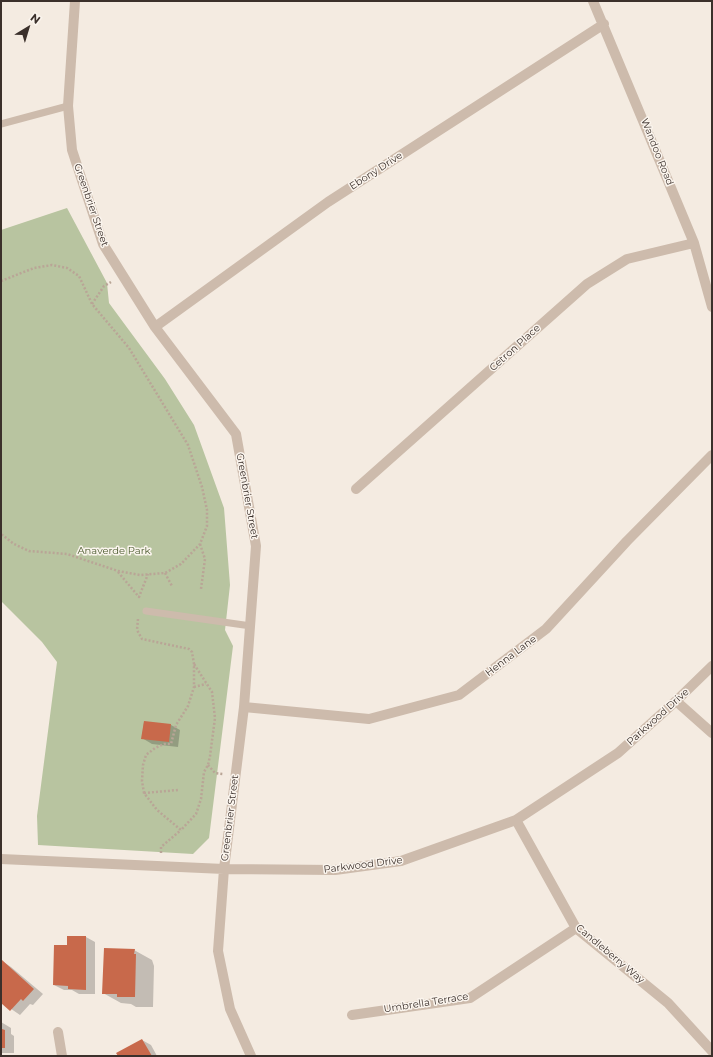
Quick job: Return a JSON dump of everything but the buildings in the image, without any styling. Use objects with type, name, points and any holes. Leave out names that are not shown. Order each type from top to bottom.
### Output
[{"type":"street","name":"Greenbrier Street","points":[[75,1],[68,106],[72,150],[103,244],[155,327],[236,434],[256,546],[244,707],[224,869],[218,950],[230,1009],[251,1056]]},
{"type":"street","name":"Wandoo Road","points":[[593,1],[604,24],[694,243],[712,307]]},
{"type":"street","name":"Ebony Drive","points":[[155,327],[328,202],[604,24]]},
{"type":"street","name":"Cetron Place","points":[[356,489],[588,284],[627,259],[694,243]]},
{"type":"street","name":"Henna Lane","points":[[244,707],[369,719],[459,696],[546,630],[627,541],[712,455]]},
{"type":"street","name":"Parkwood Drive","points":[[1,859],[160,867],[335,870],[401,861],[516,820],[618,753],[676,701],[712,666]]},
{"type":"street","points":[[676,701],[712,733]]},
{"type":"street","name":"Candleberry Way","points":[[516,820],[576,928],[668,1003],[712,1051]]},
{"type":"street","name":"Umbrella Terrace","points":[[352,1015],[470,998],[576,928]]},
{"type":"street","points":[[58,1032],[62,1056]]},
{"type":"lane","points":[[1,124],[68,106]]},
{"type":"lane","points":[[146,611],[251,626]]},
{"type":"path","points":[[1,281],[34,268],[52,265],[67,268],[79,276],[92,304],[129,348],[188,445],[202,487],[207,510],[207,526],[200,544],[181,564],[166,573],[140,575],[118,571],[67,554],[29,551],[14,544],[1,534]]},
{"type":"path","points":[[92,304],[104,286],[122,274]]},
{"type":"path","points":[[200,544],[205,558],[201,589]]},
{"type":"path","points":[[118,571],[139,597]]},
{"type":"path","points":[[166,573],[172,586]]},
{"type":"path","points":[[139,603],[139,597],[148,574]]},
{"type":"path","points":[[139,616],[137,630],[142,639],[189,649],[192,652],[194,664],[194,687],[188,706],[176,725],[171,744],[164,744],[155,748],[146,755],[143,765],[142,781],[144,793],[157,810],[181,830]]},
{"type":"path","points":[[160,867],[162,847],[196,814],[201,799],[204,772],[208,766],[210,756],[215,718],[212,692],[194,664]]},
{"type":"path","points":[[194,687],[206,684]]},
{"type":"path","points":[[144,793],[178,790]]},
{"type":"green space","name":"Anaverde Park","points":[[67,208],[107,283],[109,303],[165,379],[194,425],[224,508],[230,585],[225,630],[233,646],[209,838],[193,854],[38,845],[37,816],[57,662],[42,642],[1,601],[1,230]]}]
